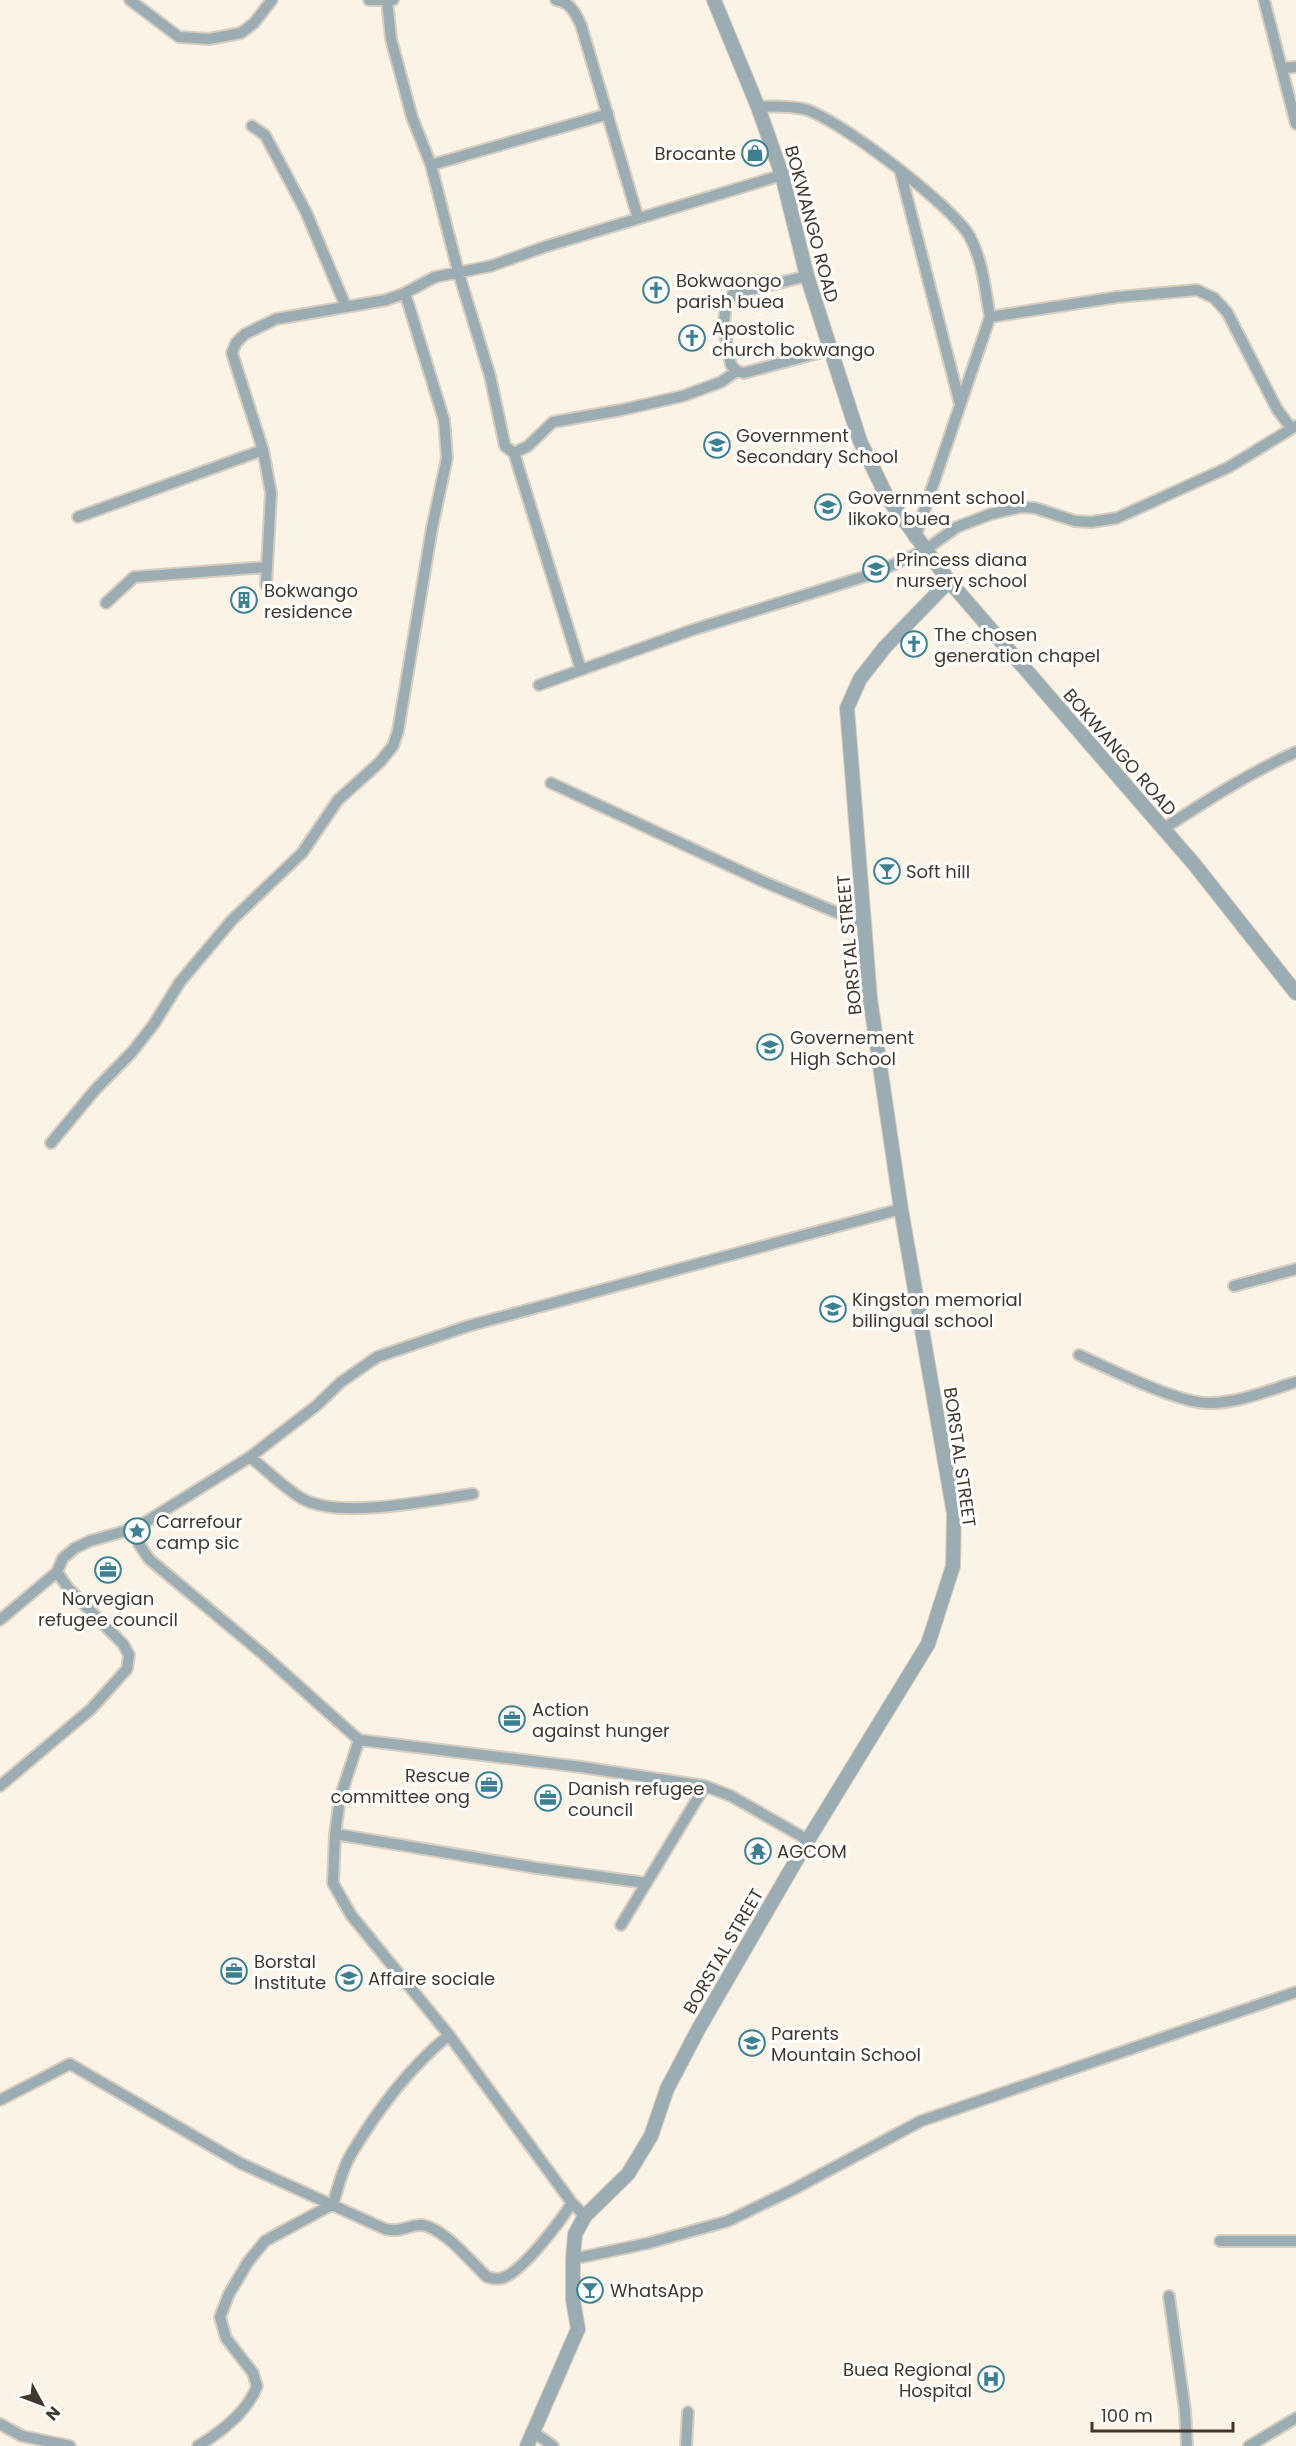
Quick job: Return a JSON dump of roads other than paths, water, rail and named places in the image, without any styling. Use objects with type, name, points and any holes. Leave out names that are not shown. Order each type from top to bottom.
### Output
[{"type":"street","points":[[130,0],[179,37],[209,39],[241,33],[254,23],[272,0]]},
{"type":"street","points":[[369,0],[389,1],[394,50],[412,117],[430,165],[458,271],[490,376],[506,446],[514,453],[581,670]]},
{"type":"street","points":[[556,0],[564,1],[574,10],[581,25],[638,218]]},
{"type":"street","name":"BOKWANGO ROAD","points":[[714,0],[758,107],[782,176],[807,276],[860,441],[887,497],[915,538],[949,581],[1194,864],[1296,993]]},
{"type":"street","points":[[1264,0],[1296,124]]},
{"type":"street","points":[[1282,68],[1296,67]]},
{"type":"street","points":[[758,107],[805,109],[826,119],[900,170],[947,209],[969,235],[981,263],[990,317],[915,538]]},
{"type":"street","points":[[430,165],[608,114]]},
{"type":"street","points":[[252,126],[265,135],[271,145],[306,213],[346,307]]},
{"type":"street","points":[[900,170],[960,404]]},
{"type":"street","points":[[266,585],[271,493],[263,450],[232,353],[236,343],[245,334],[276,319],[386,300],[435,277],[491,266],[544,246],[782,176]]},
{"type":"street","points":[[807,276],[733,294],[723,314],[731,365],[736,371],[744,373],[829,350]]},
{"type":"street","points":[[539,685],[692,630],[873,574],[926,550],[957,527],[991,514],[1022,507],[1035,508],[1075,521],[1091,522],[1117,518],[1229,467],[1294,427],[1277,409],[1227,312],[1214,298],[1197,290],[1117,297],[990,317]]},
{"type":"street","points":[[51,1143],[95,1090],[132,1052],[154,1024],[180,982],[232,920],[302,853],[338,800],[380,762],[393,746],[398,731],[426,560],[447,458],[444,420],[405,293]]},
{"type":"street","points":[[514,453],[528,446],[553,422],[683,396],[721,382],[736,371]]},
{"type":"street","points":[[78,517],[263,450]]},
{"type":"street","points":[[106,603],[134,577],[267,567]]},
{"type":"street","name":"BORSTAL STREET","points":[[527,2446],[578,2329],[573,2300],[575,2234],[585,2216],[628,2174],[651,2136],[667,2089],[699,2028],[808,1840],[928,1644],[953,1566],[954,1514],[901,1209],[870,998],[848,708],[860,679],[885,647],[949,581]]},
{"type":"street","points":[[1163,829],[1210,798],[1296,752]]},
{"type":"street","points":[[551,783],[742,872],[864,924]]},
{"type":"street","points":[[0,1620],[57,1572],[63,1558],[75,1548],[136,1527],[250,1457],[315,1406],[341,1382],[378,1357],[468,1326],[901,1209]]},
{"type":"street","points":[[1234,1286],[1296,1269]]},
{"type":"street","points":[[1079,1355],[1172,1395],[1208,1404],[1230,1401],[1296,1382]]},
{"type":"street","points":[[250,1457],[304,1500],[328,1508],[408,1503],[473,1494]]},
{"type":"street","points":[[136,1527],[139,1544],[148,1559],[263,1654],[358,1740],[581,1767],[705,1786],[731,1796],[808,1840]]},
{"type":"street","points":[[0,1786],[91,1709],[127,1669],[129,1655],[123,1644],[68,1588],[57,1572]]},
{"type":"street","points":[[358,1740],[342,1789],[334,1834],[333,1883],[351,1915],[449,2035],[572,2204],[585,2216]]},
{"type":"street","points":[[621,1925],[705,1786]]},
{"type":"street","points":[[334,1834],[537,1868],[646,1883]]},
{"type":"street","points":[[573,2259],[649,2243],[728,2221],[792,2190],[921,2121],[1296,1992]]},
{"type":"street","points":[[198,2446],[225,2426],[252,2400],[257,2386],[253,2373],[226,2338],[220,2318],[229,2294],[248,2262],[265,2241],[333,2204],[349,2158],[387,2102],[425,2055],[449,2035]]},
{"type":"street","points":[[0,2100],[70,2064],[240,2163],[385,2229],[397,2232],[425,2225],[437,2230],[487,2277],[494,2280],[506,2277],[533,2253],[572,2204]]},
{"type":"street","points":[[1220,2241],[1296,2241]]},
{"type":"street","points":[[1169,2296],[1185,2410],[1187,2446]]},
{"type":"street","points":[[686,2446],[688,2412]]},
{"type":"street","points":[[1249,2446],[1296,2418]]},
{"type":"street","points":[[0,2424],[22,2436],[70,2446]]},
{"type":"street","points":[[533,2432],[553,2446]]},
{"type":"place","name":"Brocante","points":[[755,153]]},
{"type":"place","name":"Bokwaongo parish buea","points":[[656,290]]},
{"type":"place","name":"Apostolic church bokwango","points":[[692,338]]},
{"type":"place","name":"Government Secondary School","points":[[717,445]]},
{"type":"place","name":"Government school likoko buea","points":[[828,507]]},
{"type":"place","name":"Princess diana nursery school","points":[[876,569]]},
{"type":"place","name":"Bokwango residence","points":[[244,600]]},
{"type":"place","name":"The chosen generation chapel","points":[[914,644]]},
{"type":"place","name":"Soft hill","points":[[887,871]]},
{"type":"place","name":"Governement High School","points":[[770,1047]]},
{"type":"place","name":"Kingston memorial bilingual school","points":[[833,1309]]},
{"type":"place","name":"Carrefour camp sic","points":[[137,1531]]},
{"type":"place","name":"Norvegian refugee council","points":[[108,1570]]},
{"type":"place","name":"Action against hunger","points":[[512,1719]]},
{"type":"place","name":"Rescue committee ong","points":[[489,1785]]},
{"type":"place","name":"Danish refugee council","points":[[548,1798]]},
{"type":"place","name":"AGCOM","points":[[758,1851]]},
{"type":"place","name":"Borstal Institute","points":[[234,1971]]},
{"type":"place","name":"Affaire sociale","points":[[349,1978]]},
{"type":"place","name":"Parents Mountain School","points":[[752,2043]]},
{"type":"place","name":"WhatsApp","points":[[590,2290]]},
{"type":"place","name":"Buea Regional Hospital","points":[[991,2379]]}]
